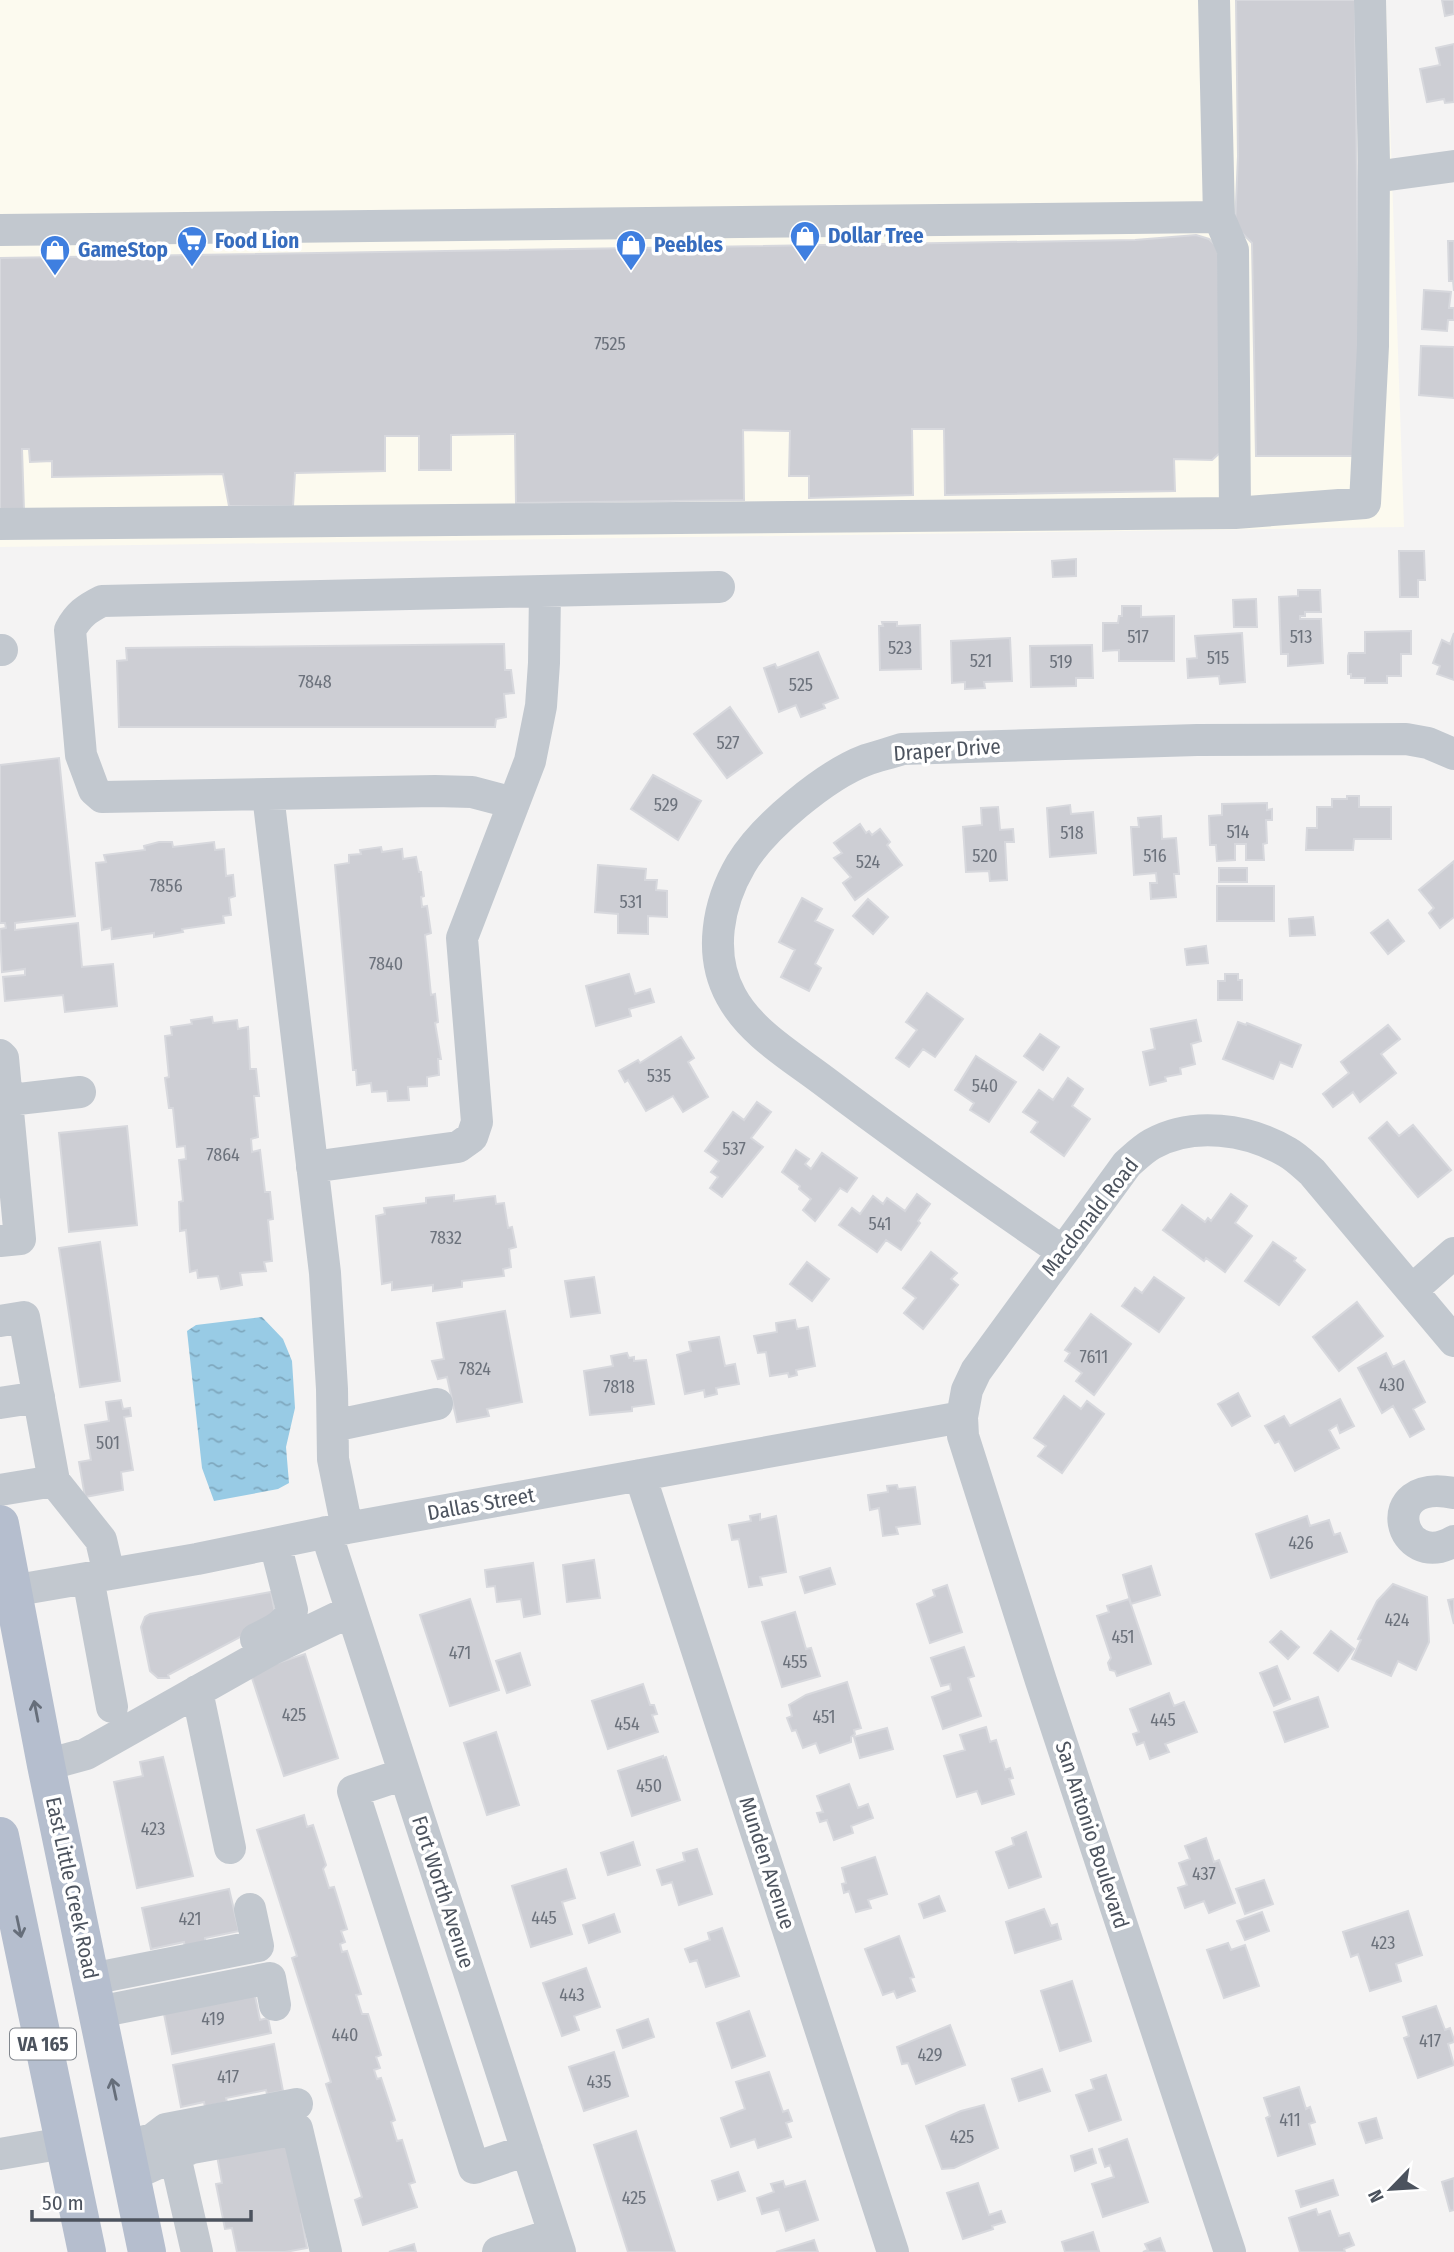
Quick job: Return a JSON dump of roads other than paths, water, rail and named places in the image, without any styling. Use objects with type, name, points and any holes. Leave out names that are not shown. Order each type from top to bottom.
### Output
[{"type":"main road","name":"East Little Creek Road","points":[[0,1524],[6,1592],[47,1765],[148,2252]]},
{"type":"main road","name":"VA 165","points":[[0,1836],[87,2252]]},
{"type":"street","points":[[1214,0],[1219,217],[1233,250],[1235,513]]},
{"type":"street","points":[[0,524],[1235,513],[1365,503],[1373,346],[1374,177],[1370,0]]},
{"type":"street","points":[[1374,177],[1454,166]]},
{"type":"street","points":[[0,230],[1219,217]]},
{"type":"street","points":[[514,803],[472,792],[435,791],[103,797],[94,790],[82,755],[70,631],[76,618],[102,601],[719,587]]},
{"type":"street","points":[[312,1167],[458,1147],[472,1136],[477,1122],[462,938],[530,761],[541,706],[545,592]]},
{"type":"street","name":"Draper Drive","points":[[1062,1251],[849,1100],[748,1020],[731,995],[722,974],[718,943],[721,911],[733,878],[747,854],[765,833],[838,774],[865,760],[902,749],[1198,740],[1405,739],[1428,743],[1454,754]]},
{"type":"street","name":"Fort Worth Avenue","points":[[268,795],[325,1273],[336,1530],[351,1611],[557,2243]]},
{"type":"street","points":[[0,1055],[3,1058],[4,1101],[20,1239],[0,1241]]},
{"type":"street","points":[[4,1101],[80,1093]]},
{"type":"street","name":"Macdonald Road","points":[[962,1417],[967,1390],[976,1371],[1127,1164],[1151,1144],[1175,1134],[1200,1130],[1231,1132],[1260,1139],[1288,1153],[1312,1172],[1454,1341]]},
{"type":"street","points":[[1412,1290],[1454,1253]]},
{"type":"street","points":[[0,1321],[24,1317],[54,1481],[102,1540],[98,1576],[112,1707]]},
{"type":"street","points":[[0,1403],[39,1396]]},
{"type":"street","points":[[333,1426],[438,1404]]},
{"type":"street","name":"Dallas Street","points":[[6,1592],[962,1417]]},
{"type":"street","name":"San Antonio Boulevard","points":[[962,1417],[963,1436],[1037,1668],[1230,2252]]},
{"type":"street","name":"Munden Avenue","points":[[640,1475],[893,2252]]},
{"type":"street","points":[[0,1490],[54,1481]]},
{"type":"street","points":[[1454,1493],[1430,1490],[1418,1494],[1408,1503],[1402,1517],[1405,1531],[1424,1548],[1440,1547],[1454,1541]]},
{"type":"street","points":[[162,1688],[279,1627],[288,1619],[292,1610],[275,1543]]},
{"type":"street","points":[[47,1765],[86,1754],[272,1649],[351,1611]]},
{"type":"street","points":[[197,1691],[230,1848]]},
{"type":"street","points":[[404,1773],[353,1791],[474,2168],[527,2150]]},
{"type":"street","points":[[94,1996],[258,1946],[250,1909]]},
{"type":"street","points":[[94,1996],[270,1978],[275,2005]]},
{"type":"street","points":[[129,2160],[166,2129],[297,2104]]},
{"type":"street","points":[[129,2160],[175,2156],[192,2148],[297,2129],[327,2252]]},
{"type":"street","points":[[0,2154],[64,2143]]},
{"type":"street","points":[[175,2156],[197,2252]]},
{"type":"street","points":[[498,2252],[557,2243]]},
{"type":"water","points":[[262,1317],[283,1339],[292,1361],[295,1408],[286,1447],[289,1483],[278,1489],[214,1501],[202,1468],[187,1331],[196,1325]]},
{"type":"place","name":"Dollar Tree","points":[[805,263]]},
{"type":"place","name":"Food Lion","points":[[192,268]]},
{"type":"place","name":"Peebles","points":[[631,272]]},
{"type":"place","name":"GameStop","points":[[55,277]]}]
